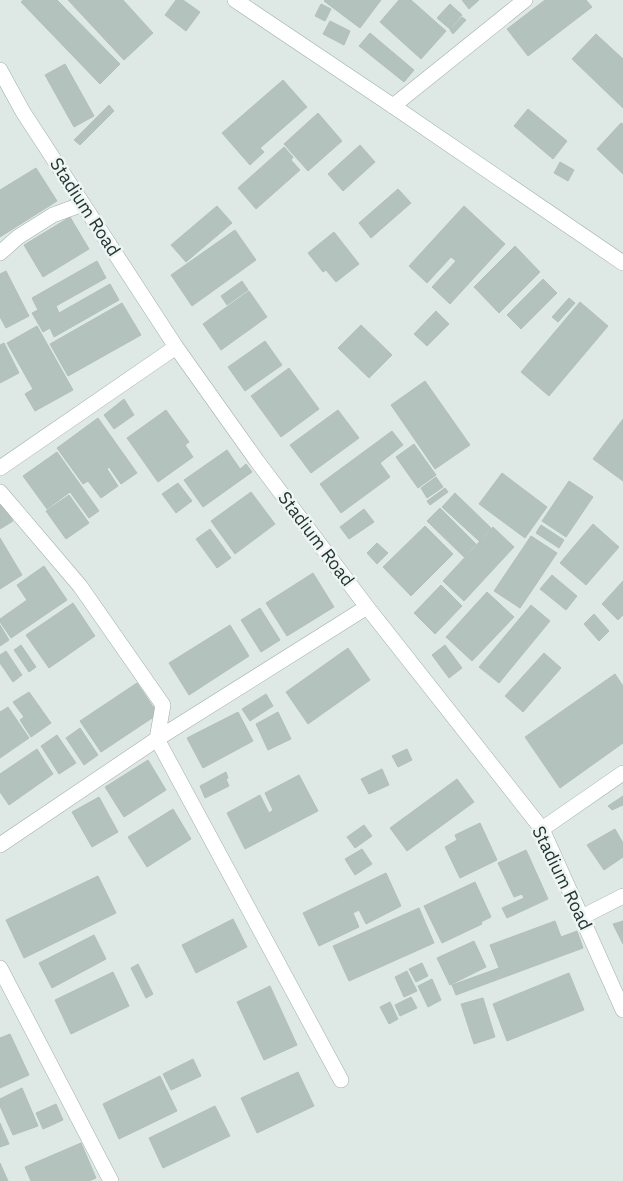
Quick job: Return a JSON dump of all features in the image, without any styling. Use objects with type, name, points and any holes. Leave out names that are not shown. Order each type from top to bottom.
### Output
[{"type":"street","points":[[235,0],[623,263]]},
{"type":"street","points":[[394,106],[525,0]]},
{"type":"street","name":"Stadium Road","points":[[0,70],[23,112],[176,347],[257,461],[367,607],[542,829],[623,1010]]},
{"type":"street","points":[[0,253],[18,237],[53,216],[83,204]]},
{"type":"street","points":[[0,468],[176,347]]},
{"type":"street","points":[[0,492],[80,586],[163,705],[157,739],[342,1080]]},
{"type":"street","points":[[0,845],[157,739],[367,607]]},
{"type":"street","points":[[542,829],[623,773]]},
{"type":"street","points":[[582,917],[623,896]]},
{"type":"street","points":[[0,968],[111,1181]]},
{"type":"building","points":[[23,0],[57,0],[120,64],[100,84],[21,2]]},
{"type":"building","points":[[68,0],[123,0],[153,33],[124,60]]},
{"type":"building","points":[[176,0],[183,0],[200,12],[186,31],[165,15]]},
{"type":"building","points":[[325,0],[381,0],[360,28]]},
{"type":"building","points":[[399,0],[411,0],[446,31],[421,59],[380,22]]},
{"type":"building","points":[[462,0],[479,0],[469,9]]},
{"type":"building","points":[[545,0],[586,0],[592,7],[528,56],[507,29]]},
{"type":"building","points":[[321,4],[331,9],[325,21],[315,16]]},
{"type":"building","points":[[450,4],[462,15],[450,29],[437,18]]},
{"type":"building","points":[[462,17],[466,20],[453,34],[450,30]]},
{"type":"building","points":[[330,21],[350,31],[344,45],[323,34]]},
{"type":"building","points":[[370,33],[414,70],[404,82],[359,46]]},
{"type":"building","points":[[596,34],[623,59],[623,108],[572,59]]},
{"type":"building","points":[[65,64],[94,116],[74,127],[45,75]]},
{"type":"building","points":[[283,80],[307,107],[260,148],[264,152],[250,165],[222,133]]},
{"type":"building","points":[[109,105],[114,111],[80,145],[74,140]]},
{"type":"building","points":[[528,109],[567,141],[553,159],[514,126]]},
{"type":"building","points":[[318,113],[342,141],[308,171],[284,144]]},
{"type":"building","points":[[621,123],[623,124],[623,174],[597,149]]},
{"type":"building","points":[[360,145],[375,162],[343,191],[328,174]]},
{"type":"building","points":[[284,147],[293,157],[291,160],[300,170],[256,209],[238,188]]},
{"type":"building","points":[[560,162],[574,170],[568,181],[554,173]]},
{"type":"building","points":[[36,168],[57,201],[0,237],[0,190]]},
{"type":"building","points":[[398,189],[411,203],[371,238],[359,223]]},
{"type":"building","points":[[217,206],[232,223],[186,262],[171,245]]},
{"type":"building","points":[[464,206],[505,244],[450,304],[432,287],[456,261],[451,257],[427,283],[409,266]]},
{"type":"building","points":[[70,217],[89,249],[43,277],[24,245]]},
{"type":"building","points":[[235,230],[256,260],[192,306],[171,275]]},
{"type":"building","points":[[334,232],[359,264],[336,282],[326,270],[323,272],[308,253]]},
{"type":"building","points":[[515,246],[540,272],[499,313],[474,287]]},
{"type":"building","points":[[97,261],[106,278],[56,306],[59,313],[110,284],[119,300],[54,337],[50,328],[43,332],[32,313],[38,310],[32,298]]},
{"type":"building","points":[[6,271],[29,316],[6,328],[0,317],[0,274]]},
{"type":"building","points":[[543,279],[557,293],[521,329],[507,315]]},
{"type":"building","points":[[242,281],[248,290],[227,305],[221,296]]},
{"type":"building","points":[[249,291],[267,317],[221,350],[203,324]]},
{"type":"building","points":[[569,298],[575,303],[558,322],[552,317]]},
{"type":"building","points":[[580,302],[608,326],[549,396],[521,372]]},
{"type":"building","points":[[122,303],[141,335],[68,376],[50,344]]},
{"type":"building","points":[[436,311],[449,324],[427,346],[414,334]]},
{"type":"building","points":[[361,325],[392,355],[369,378],[338,348]]},
{"type":"building","points":[[37,326],[73,390],[35,411],[25,394],[33,389],[7,343]]},
{"type":"building","points":[[265,341],[282,365],[245,391],[228,367]]},
{"type":"building","points":[[4,343],[19,373],[0,383],[0,345]]},
{"type":"building","points":[[289,368],[319,409],[281,437],[251,396]]},
{"type":"building","points":[[425,381],[470,445],[435,469],[391,405]]},
{"type":"building","points":[[124,399],[134,415],[114,429],[104,415]]},
{"type":"building","points":[[166,410],[189,442],[185,445],[193,457],[158,482],[127,438]]},
{"type":"building","points":[[338,410],[359,438],[311,473],[290,445]]},
{"type":"building","points":[[98,418],[137,473],[121,484],[109,467],[107,469],[118,486],[101,498],[88,481],[83,484],[57,448]]},
{"type":"building","points":[[623,419],[623,481],[593,459]]},
{"type":"building","points":[[392,431],[403,445],[380,463],[390,477],[341,513],[320,484]]},
{"type":"building","points":[[414,444],[436,475],[418,488],[396,457]]},
{"type":"building","points":[[227,450],[240,469],[246,464],[252,472],[203,507],[184,480]]},
{"type":"building","points":[[57,452],[99,511],[89,518],[70,492],[47,509],[23,476]]},
{"type":"building","points":[[502,473],[547,507],[525,538],[479,504]]},
{"type":"building","points":[[436,477],[443,487],[427,498],[421,488]]},
{"type":"building","points":[[569,481],[593,497],[566,537],[542,521]]},
{"type":"building","points":[[178,483],[192,501],[176,513],[162,494]]},
{"type":"building","points":[[445,488],[448,492],[430,505],[427,501]]},
{"type":"building","points":[[251,492],[275,524],[235,554],[211,521]]},
{"type":"building","points":[[455,493],[491,528],[479,541],[442,507]]},
{"type":"building","points":[[69,495],[89,523],[66,539],[46,511]]},
{"type":"building","points":[[0,501],[13,521],[0,529]]},
{"type":"building","points":[[440,508],[476,544],[464,557],[427,521]]},
{"type":"building","points":[[364,509],[374,522],[349,539],[340,527]]},
{"type":"building","points":[[593,524],[619,547],[586,585],[560,563]]},
{"type":"building","points":[[541,525],[564,540],[559,548],[536,533]]},
{"type":"building","points":[[425,526],[453,554],[411,596],[383,567]]},
{"type":"building","points":[[493,527],[514,547],[464,601],[443,581]]},
{"type":"building","points":[[210,529],[231,558],[217,568],[196,539]]},
{"type":"building","points":[[531,536],[557,553],[520,608],[494,591]]},
{"type":"building","points":[[0,538],[22,575],[0,589]]},
{"type":"building","points":[[377,543],[388,553],[377,564],[367,553]]},
{"type":"building","points":[[44,566],[67,600],[11,638],[0,622],[0,619],[27,600],[17,585]]},
{"type":"building","points":[[313,573],[334,607],[287,636],[266,603]]},
{"type":"building","points":[[552,575],[577,596],[566,610],[540,589]]},
{"type":"building","points":[[623,581],[623,615],[618,620],[602,604]]},
{"type":"building","points":[[441,585],[462,606],[435,634],[414,613]]},
{"type":"building","points":[[487,592],[514,617],[472,661],[446,637]]},
{"type":"building","points":[[73,603],[95,636],[49,668],[26,635]]},
{"type":"building","points":[[531,605],[550,621],[499,683],[479,667]]},
{"type":"building","points":[[260,608],[280,640],[261,652],[241,620]]},
{"type":"building","points":[[594,614],[609,631],[599,641],[584,624]]},
{"type":"building","points":[[0,625],[9,640],[0,646]]},
{"type":"building","points":[[230,625],[249,656],[189,695],[169,663]]},
{"type":"building","points":[[21,645],[36,667],[29,672],[14,650]]},
{"type":"building","points":[[445,645],[462,668],[449,678],[432,655]]},
{"type":"building","points":[[348,648],[370,680],[308,724],[286,692]]},
{"type":"building","points":[[6,651],[22,675],[13,682],[0,663],[0,655]]},
{"type":"building","points":[[544,653],[561,668],[523,712],[505,696]]},
{"type":"building","points":[[615,674],[623,686],[623,743],[560,788],[525,737]]},
{"type":"building","points":[[137,683],[158,714],[101,752],[80,721]]},
{"type":"building","points":[[29,692],[51,723],[31,737],[20,720],[24,717],[13,702]]},
{"type":"building","points":[[266,694],[273,706],[250,721],[242,709]]},
{"type":"building","points":[[8,707],[29,738],[0,758],[0,712]]},
{"type":"building","points":[[238,712],[253,741],[203,768],[187,738]]},
{"type":"building","points":[[278,712],[291,739],[268,750],[256,724]]},
{"type":"building","points":[[80,728],[98,755],[84,765],[66,738]]},
{"type":"building","points":[[57,735],[76,763],[59,774],[41,746]]},
{"type":"building","points":[[37,749],[53,774],[9,805],[0,792],[0,774]]},
{"type":"building","points":[[407,749],[412,760],[398,767],[392,756]]},
{"type":"building","points":[[148,760],[166,790],[124,817],[105,787]]},
{"type":"building","points":[[382,769],[389,785],[369,794],[361,779]]},
{"type":"building","points":[[226,772],[229,786],[205,798],[200,786]]},
{"type":"building","points":[[299,775],[318,811],[245,849],[227,813],[260,795],[269,813],[273,810],[265,793]]},
{"type":"building","points":[[457,779],[474,802],[407,851],[390,828]]},
{"type":"building","points":[[623,796],[623,805],[612,810],[608,806]]},
{"type":"building","points":[[99,797],[118,832],[92,847],[72,812]]},
{"type":"building","points":[[173,809],[191,839],[147,867],[128,837]]},
{"type":"building","points":[[480,823],[497,860],[460,878],[445,847],[457,840],[455,835]]},
{"type":"building","points":[[364,825],[372,836],[355,848],[347,837]]},
{"type":"building","points":[[615,829],[623,843],[623,857],[604,870],[587,845]]},
{"type":"building","points":[[362,849],[372,864],[355,875],[345,859]]},
{"type":"building","points":[[526,850],[548,899],[507,918],[502,908],[524,898],[522,894],[514,897],[498,863]]},
{"type":"building","points":[[386,873],[401,906],[366,924],[359,910],[353,913],[359,927],[319,946],[303,913]]},
{"type":"building","points":[[98,876],[116,913],[24,958],[6,920]]},
{"type":"building","points":[[475,882],[491,917],[481,922],[482,924],[442,943],[424,906]]},
{"type":"building","points":[[419,908],[434,943],[349,981],[333,946]]},
{"type":"building","points":[[233,919],[247,947],[196,973],[182,945]]},
{"type":"building","points":[[555,921],[561,937],[577,931],[583,948],[456,995],[452,985],[499,968],[490,945]]},
{"type":"building","points":[[623,921],[623,944],[613,924]]},
{"type":"building","points":[[94,935],[106,959],[52,988],[39,963]]},
{"type":"building","points":[[474,941],[486,967],[450,985],[437,958]]},
{"type":"building","points":[[422,963],[428,976],[416,982],[409,969]]},
{"type":"building","points":[[138,964],[153,994],[146,998],[131,968]]},
{"type":"building","points":[[407,971],[417,991],[404,997],[395,977]]},
{"type":"building","points":[[113,972],[129,1006],[71,1034],[55,1000]]},
{"type":"building","points":[[569,973],[584,1010],[507,1041],[493,1004]]},
{"type":"building","points":[[432,979],[441,1000],[428,1007],[418,986]]},
{"type":"building","points":[[270,986],[297,1045],[264,1060],[237,1002]]},
{"type":"building","points":[[411,997],[417,1008],[400,1016],[395,1005]]},
{"type":"building","points":[[483,998],[495,1037],[474,1044],[461,1004]]},
{"type":"building","points":[[390,1002],[398,1019],[389,1024],[380,1007]]},
{"type":"building","points":[[10,1034],[29,1075],[0,1088],[0,1038]]},
{"type":"building","points":[[193,1059],[201,1076],[171,1090],[163,1074]]},
{"type":"building","points":[[298,1072],[314,1106],[257,1133],[241,1098]]},
{"type":"building","points":[[160,1076],[177,1111],[119,1139],[103,1104]]},
{"type":"building","points":[[22,1088],[38,1126],[13,1135],[0,1106],[0,1099]]},
{"type":"building","points":[[56,1104],[63,1120],[43,1129],[36,1113]]},
{"type":"building","points":[[215,1106],[230,1136],[163,1168],[149,1138]]},
{"type":"building","points":[[0,1123],[9,1144],[0,1147]]},
{"type":"building","points":[[81,1143],[96,1178],[89,1181],[31,1181],[25,1167]]},
{"type":"building","points":[[0,1163],[8,1181],[0,1181]]}]
